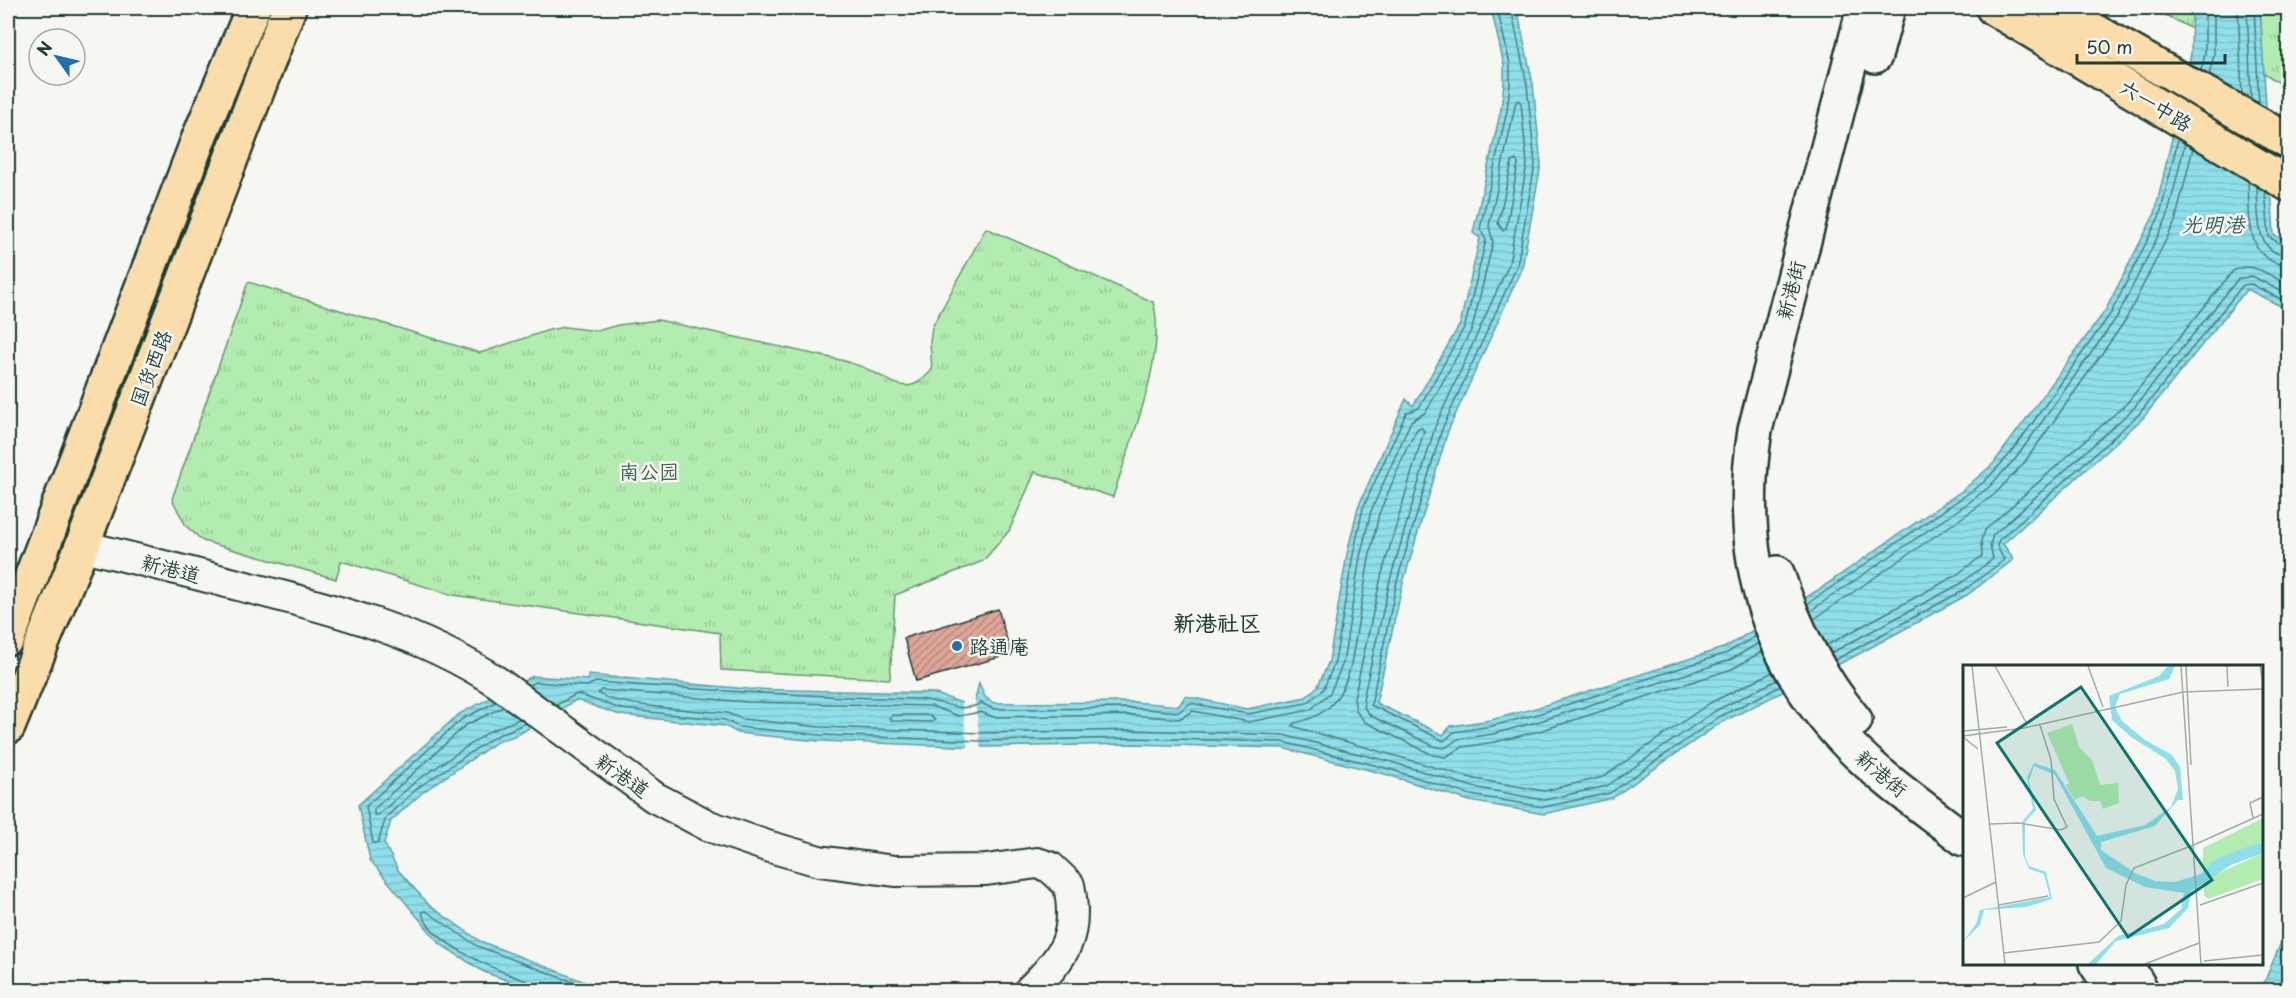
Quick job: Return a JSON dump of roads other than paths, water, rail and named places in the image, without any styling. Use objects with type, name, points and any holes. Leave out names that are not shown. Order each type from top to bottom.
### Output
[{"type":"main road","name":"国货西路","points":[[8,638],[200,135],[253,8]]},
{"type":"main road","name":"国货西路","points":[[8,727],[82,546],[289,8]]},
{"type":"main road","name":"新港街","points":[[1765,573],[1748,517],[1749,480],[1755,430],[1864,8]]},
{"type":"main road","name":"新港街","points":[[1765,573],[1768,495],[1782,405],[1888,8]]},
{"type":"main road","name":"六一中路","points":[[1994,8],[2278,178]]},
{"type":"main road","name":"六一中路","points":[[2055,8],[2282,137]]},
{"type":"main road","points":[[1765,573],[1799,631],[1820,692]]},
{"type":"main road","name":"新港街","points":[[1820,692],[1856,721],[1875,741],[1963,809]]},
{"type":"main road","name":"新港街","points":[[1820,692],[1861,756],[1963,837]]},
{"type":"main road","points":[[2098,965],[2114,990]]},
{"type":"main road","points":[[2127,965],[2141,990]]},
{"type":"street","name":"新港道","points":[[82,546],[328,607],[430,644],[471,665],[497,682],[654,797],[709,826],[767,846],[819,861],[895,871],[986,870],[1036,863],[1050,867],[1069,885],[1073,923],[1065,951],[1030,990]]},
{"type":"water","name":"光明港","points":[[1491,8],[1517,8],[1533,84],[1541,164],[1522,268],[1448,431],[1403,583],[1376,703],[1443,735],[1451,726],[1491,720],[1536,708],[1726,647],[1818,590],[1963,490],[1993,464],[2105,311],[2155,213],[2191,54],[2192,8],[2260,8],[2274,235],[2288,243],[2288,310],[2247,289],[2143,418],[2003,544],[2014,559],[1967,595],[1853,657],[1722,722],[1612,798],[1544,814],[1470,801],[1385,774],[1282,748],[1134,744],[982,747],[819,741],[738,733],[725,726],[620,715],[576,700],[519,734],[497,742],[423,792],[391,821],[384,843],[398,870],[429,905],[480,941],[585,982],[622,990],[534,990],[484,972],[440,944],[370,860],[358,805],[459,714],[533,676],[588,680],[588,675],[749,689],[933,693],[962,703],[975,700],[979,683],[985,697],[994,703],[1134,702],[1179,706],[1185,696],[1247,709],[1306,697],[1318,686],[1329,661],[1347,554],[1358,507],[1406,399],[1413,406],[1460,324],[1480,238],[1473,233],[1501,109],[1504,83],[1504,65]]},
{"type":"water","points":[[2288,926],[2288,990],[2261,990]]},
{"type":"place","name":"路通庵","points":[[957,646]]},
{"type":"district","name":"新港社区","points":[[1217,621]]},
{"type":"park label","name":"南公园","points":[[649,471]]}]
